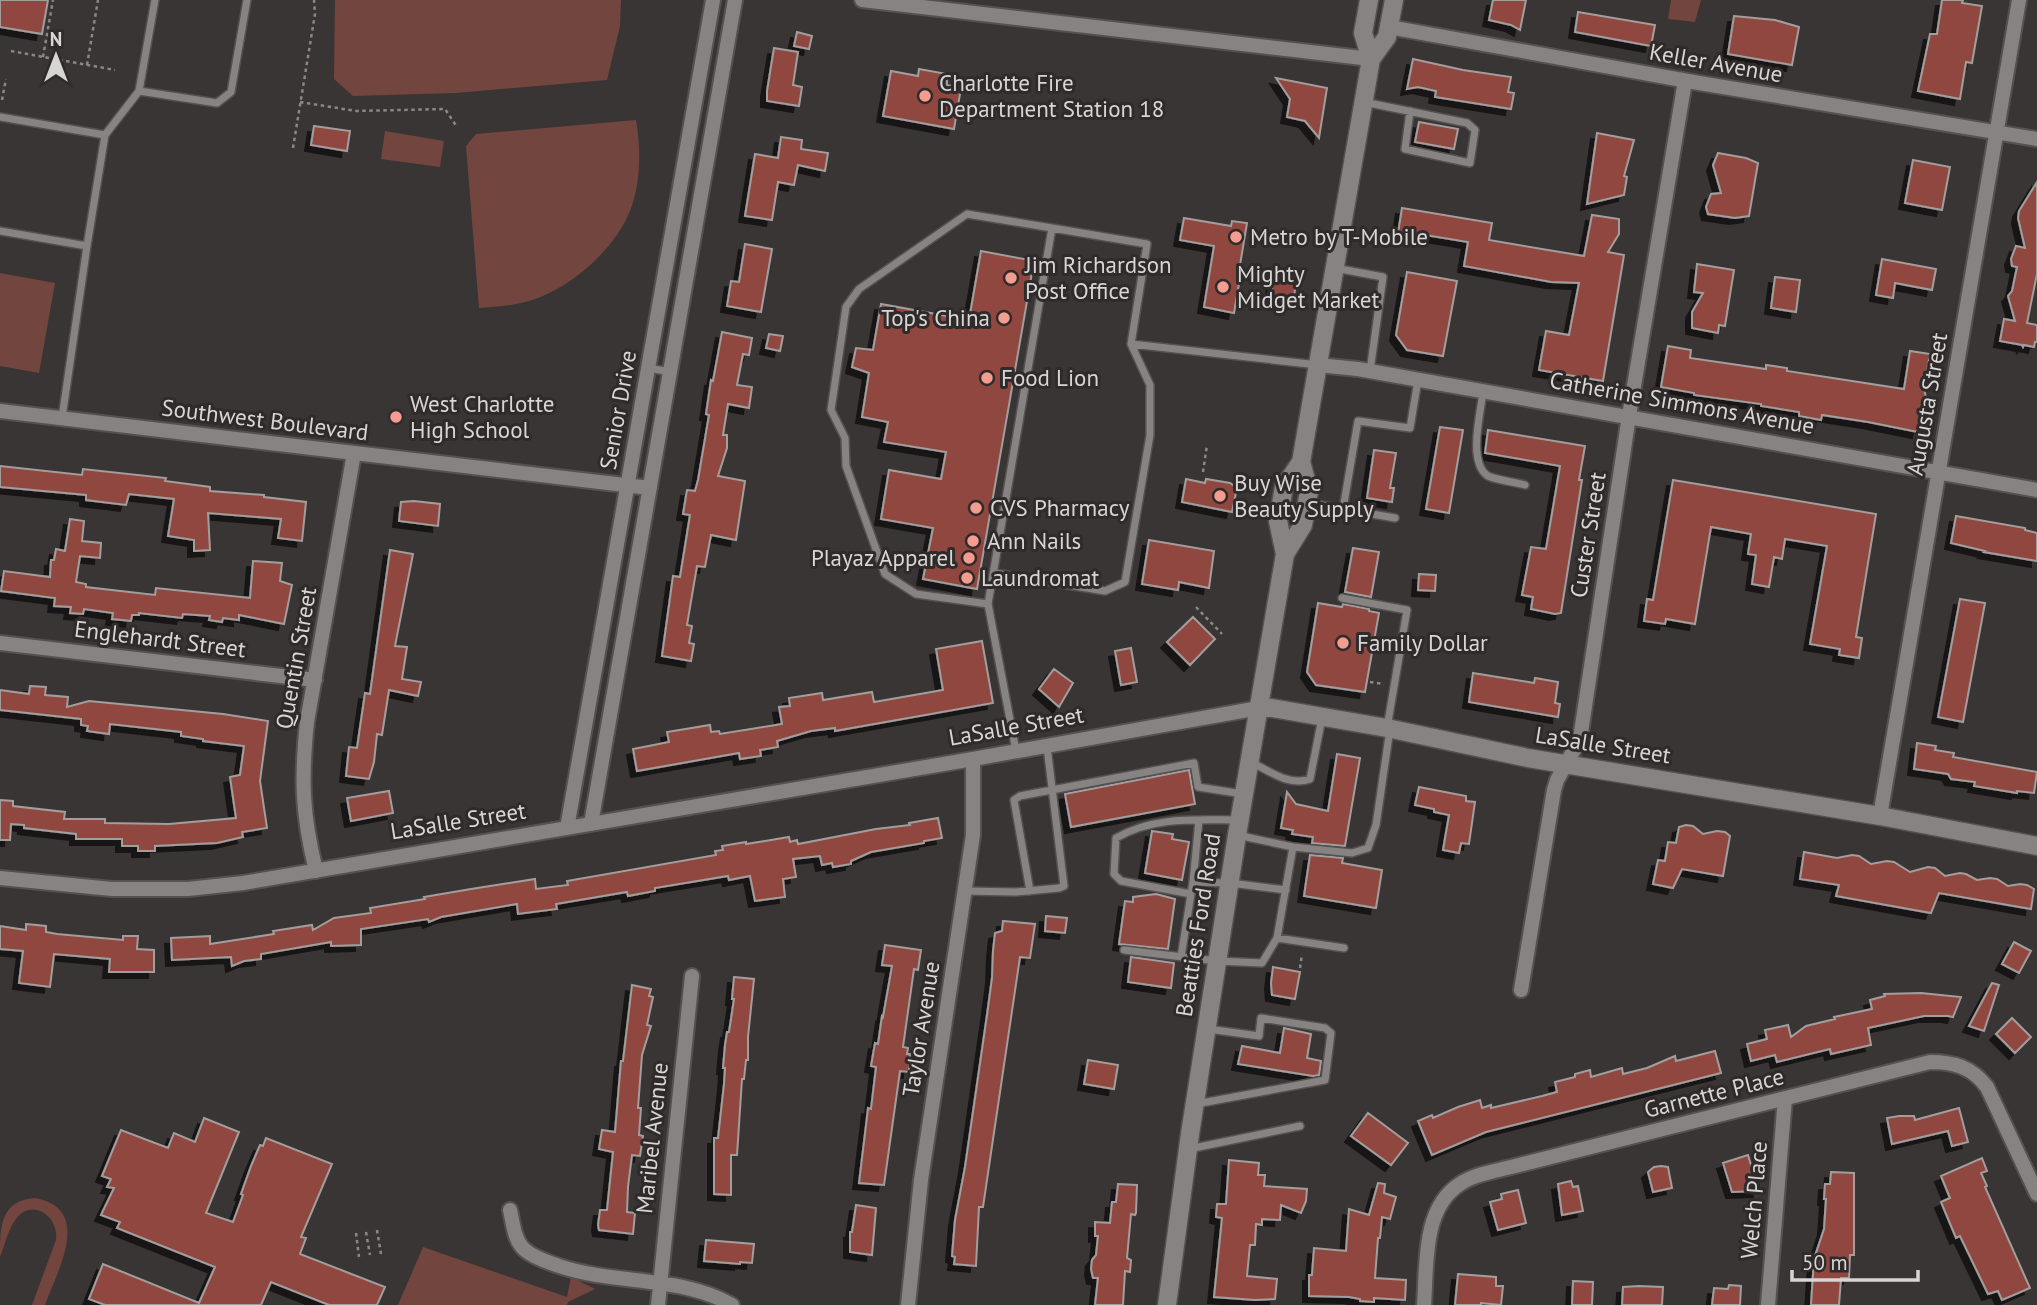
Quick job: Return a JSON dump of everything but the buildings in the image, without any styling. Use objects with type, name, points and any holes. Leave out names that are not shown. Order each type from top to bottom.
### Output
[{"type":"main road","name":"Beatties Ford Road","points":[[1369,0],[1363,33],[1371,59]]},
{"type":"main road","name":"Beatties Ford Road","points":[[1167,1305],[1188,1149],[1238,827],[1285,554],[1279,521],[1282,498],[1284,487],[1301,462],[1371,59],[1387,37],[1394,0]]},
{"type":"main road","name":"Beatties Ford Road","points":[[1285,554],[1303,525],[1307,503],[1309,491],[1301,462]]},
{"type":"main road","name":"LaSalle Street","points":[[1259,708],[1272,708],[1528,758],[1880,816],[2037,846]]},
{"type":"street","name":"Senior Drive","points":[[567,828],[713,0]]},
{"type":"street","name":"Senior Drive","points":[[591,824],[735,0]]},
{"type":"street","points":[[862,0],[1371,59]]},
{"type":"street","name":"Augusta Street","points":[[1880,816],[2019,0]]},
{"type":"street","name":"Keller Avenue","points":[[1389,27],[1685,81],[2037,139]]},
{"type":"street","name":"Custer Street","points":[[1521,990],[1554,790],[1580,739],[1629,416],[1685,81]]},
{"type":"street","name":"Catherine Simmons Avenue","points":[[1318,365],[1370,371],[1629,416],[2037,490]]},
{"type":"street","name":"Southwest Boulevard","points":[[0,411],[650,488]]},
{"type":"street","name":"Quentin Street","points":[[316,871],[305,819],[302,781],[307,722],[355,453]]},
{"type":"street","name":"Englehardt Street","points":[[0,643],[315,680]]},
{"type":"street","name":"LaSalle Street","points":[[0,878],[81,887],[155,890],[243,883],[1259,708]]},
{"type":"street","name":"Taylor Avenue","points":[[908,1305],[921,1180],[973,835],[973,759]]},
{"type":"street","name":"Maribel Avenue","points":[[658,1305],[692,976]]},
{"type":"street","name":"Garnette Place","points":[[1424,1305],[1430,1234],[1435,1215],[1446,1195],[1461,1183],[1479,1176],[1930,1062],[1956,1064],[1975,1074],[1987,1087],[2037,1194]]},
{"type":"street","name":"Welch Place","points":[[1768,1305],[1785,1098]]},
{"type":"street","points":[[510,1210],[520,1245],[533,1255],[587,1274],[696,1290],[716,1296],[732,1305]]},
{"type":"lane","points":[[62,418],[105,135],[139,91],[155,0]]},
{"type":"lane","points":[[139,91],[218,103],[231,92],[247,0]]},
{"type":"lane","points":[[1363,102],[1410,111],[1467,123],[1475,130],[1470,163],[1405,149],[1410,111]]},
{"type":"lane","points":[[0,117],[105,135]]},
{"type":"lane","points":[[988,604],[916,594],[885,574],[846,466],[845,438],[831,410],[846,307],[859,289],[967,214],[1147,244],[1131,344],[1150,385],[1150,435],[1125,582],[1105,591],[994,573]]},
{"type":"lane","points":[[1016,751],[988,604],[1052,228]]},
{"type":"lane","points":[[0,231],[87,246]]},
{"type":"lane","points":[[1335,268],[1383,277],[1370,371]]},
{"type":"lane","points":[[1131,344],[1318,365]]},
{"type":"lane","points":[[649,368],[670,372]]},
{"type":"lane","points":[[1343,509],[1358,422],[1410,428],[1418,380]]},
{"type":"lane","points":[[1483,391],[1476,448],[1479,465],[1487,475],[1525,485]]},
{"type":"lane","points":[[1307,503],[1395,518]]},
{"type":"lane","points":[[1191,894],[1121,881],[1114,874],[1115,838],[1150,824],[1199,820],[1238,827],[1293,847],[1352,853],[1368,848],[1376,825],[1407,610],[1342,598]]},
{"type":"lane","points":[[1249,761],[1285,779],[1302,782],[1310,779],[1322,717]]},
{"type":"lane","points":[[964,891],[1030,891],[1064,886],[1047,746]]},
{"type":"lane","points":[[1030,891],[1014,800],[1020,796],[1194,763],[1199,787],[1244,794]]},
{"type":"lane","points":[[1181,957],[1193,882],[1199,820]]},
{"type":"lane","points":[[1124,950],[1217,961],[1262,963],[1277,938],[1293,847]]},
{"type":"lane","points":[[1193,882],[1230,883],[1286,890]]},
{"type":"lane","points":[[1277,938],[1344,948]]},
{"type":"lane","points":[[1195,1104],[1325,1080],[1331,1033],[1325,1028],[1261,1018],[1259,1036],[1207,1029]]},
{"type":"lane","points":[[1188,1149],[1300,1126]]},
{"type":"path","points":[[43,57],[53,0]]},
{"type":"path","points":[[87,65],[98,0]]},
{"type":"path","points":[[293,148],[315,14],[314,0]]},
{"type":"path","points":[[11,51],[115,70]]},
{"type":"path","points":[[2,100],[6,79]]},
{"type":"path","points":[[300,102],[356,111],[444,108],[457,127]]},
{"type":"path","points":[[1203,472],[1207,445]]},
{"type":"path","points":[[1196,607],[1222,634]]},
{"type":"path","points":[[377,1230],[381,1254]]},
{"type":"path","points":[[366,1232],[370,1255]]},
{"type":"path","points":[[356,1233],[359,1257]]},
{"type":"shaded area","points":[[335,0],[621,0],[620,26],[607,80],[456,93],[353,96],[334,79]]},
{"type":"shaded area","points":[[1671,0],[1701,0],[1695,22],[1668,19]]},
{"type":"shaded area","points":[[636,120],[639,166],[634,200],[623,225],[604,251],[579,274],[552,292],[524,302],[479,308],[466,146],[476,134]]},
{"type":"shaded area","points":[[385,131],[444,141],[440,167],[381,159]]},
{"type":"shaded area","points":[[0,273],[55,283],[39,373],[0,366]]},
{"type":"shaded area","points":[[35,1198],[53,1204],[63,1215],[67,1228],[63,1259],[45,1305],[32,1305],[56,1240],[56,1231],[49,1217],[36,1210],[22,1213],[11,1227],[0,1257],[4,1217],[15,1204]]},
{"type":"shaded area","points":[[423,1247],[567,1297],[571,1277],[595,1289],[568,1302],[567,1305],[398,1305]]},
{"type":"place","name":"Charlotte Fire Department Station 18","points":[[925,96]]},
{"type":"place","name":"Metro by T-Mobile","points":[[1236,237]]},
{"type":"place","name":"Jim Richardson Post Office","points":[[1011,278]]},
{"type":"place","name":"Mighty Midget Market","points":[[1223,287]]},
{"type":"place","name":"Top's China","points":[[1004,318]]},
{"type":"place","name":"Food Lion","points":[[987,378]]},
{"type":"place","name":"West Charlotte High School","points":[[396,417]]},
{"type":"place","name":"Buy Wise Beauty Supply","points":[[1220,496]]},
{"type":"place","name":"CVS Pharmacy","points":[[976,508]]},
{"type":"place","name":"Ann Nails","points":[[973,541]]},
{"type":"place","name":"Playaz Apparel","points":[[969,558]]},
{"type":"place","name":"Laundromat","points":[[967,578]]},
{"type":"place","name":"Family Dollar","points":[[1343,643]]}]
